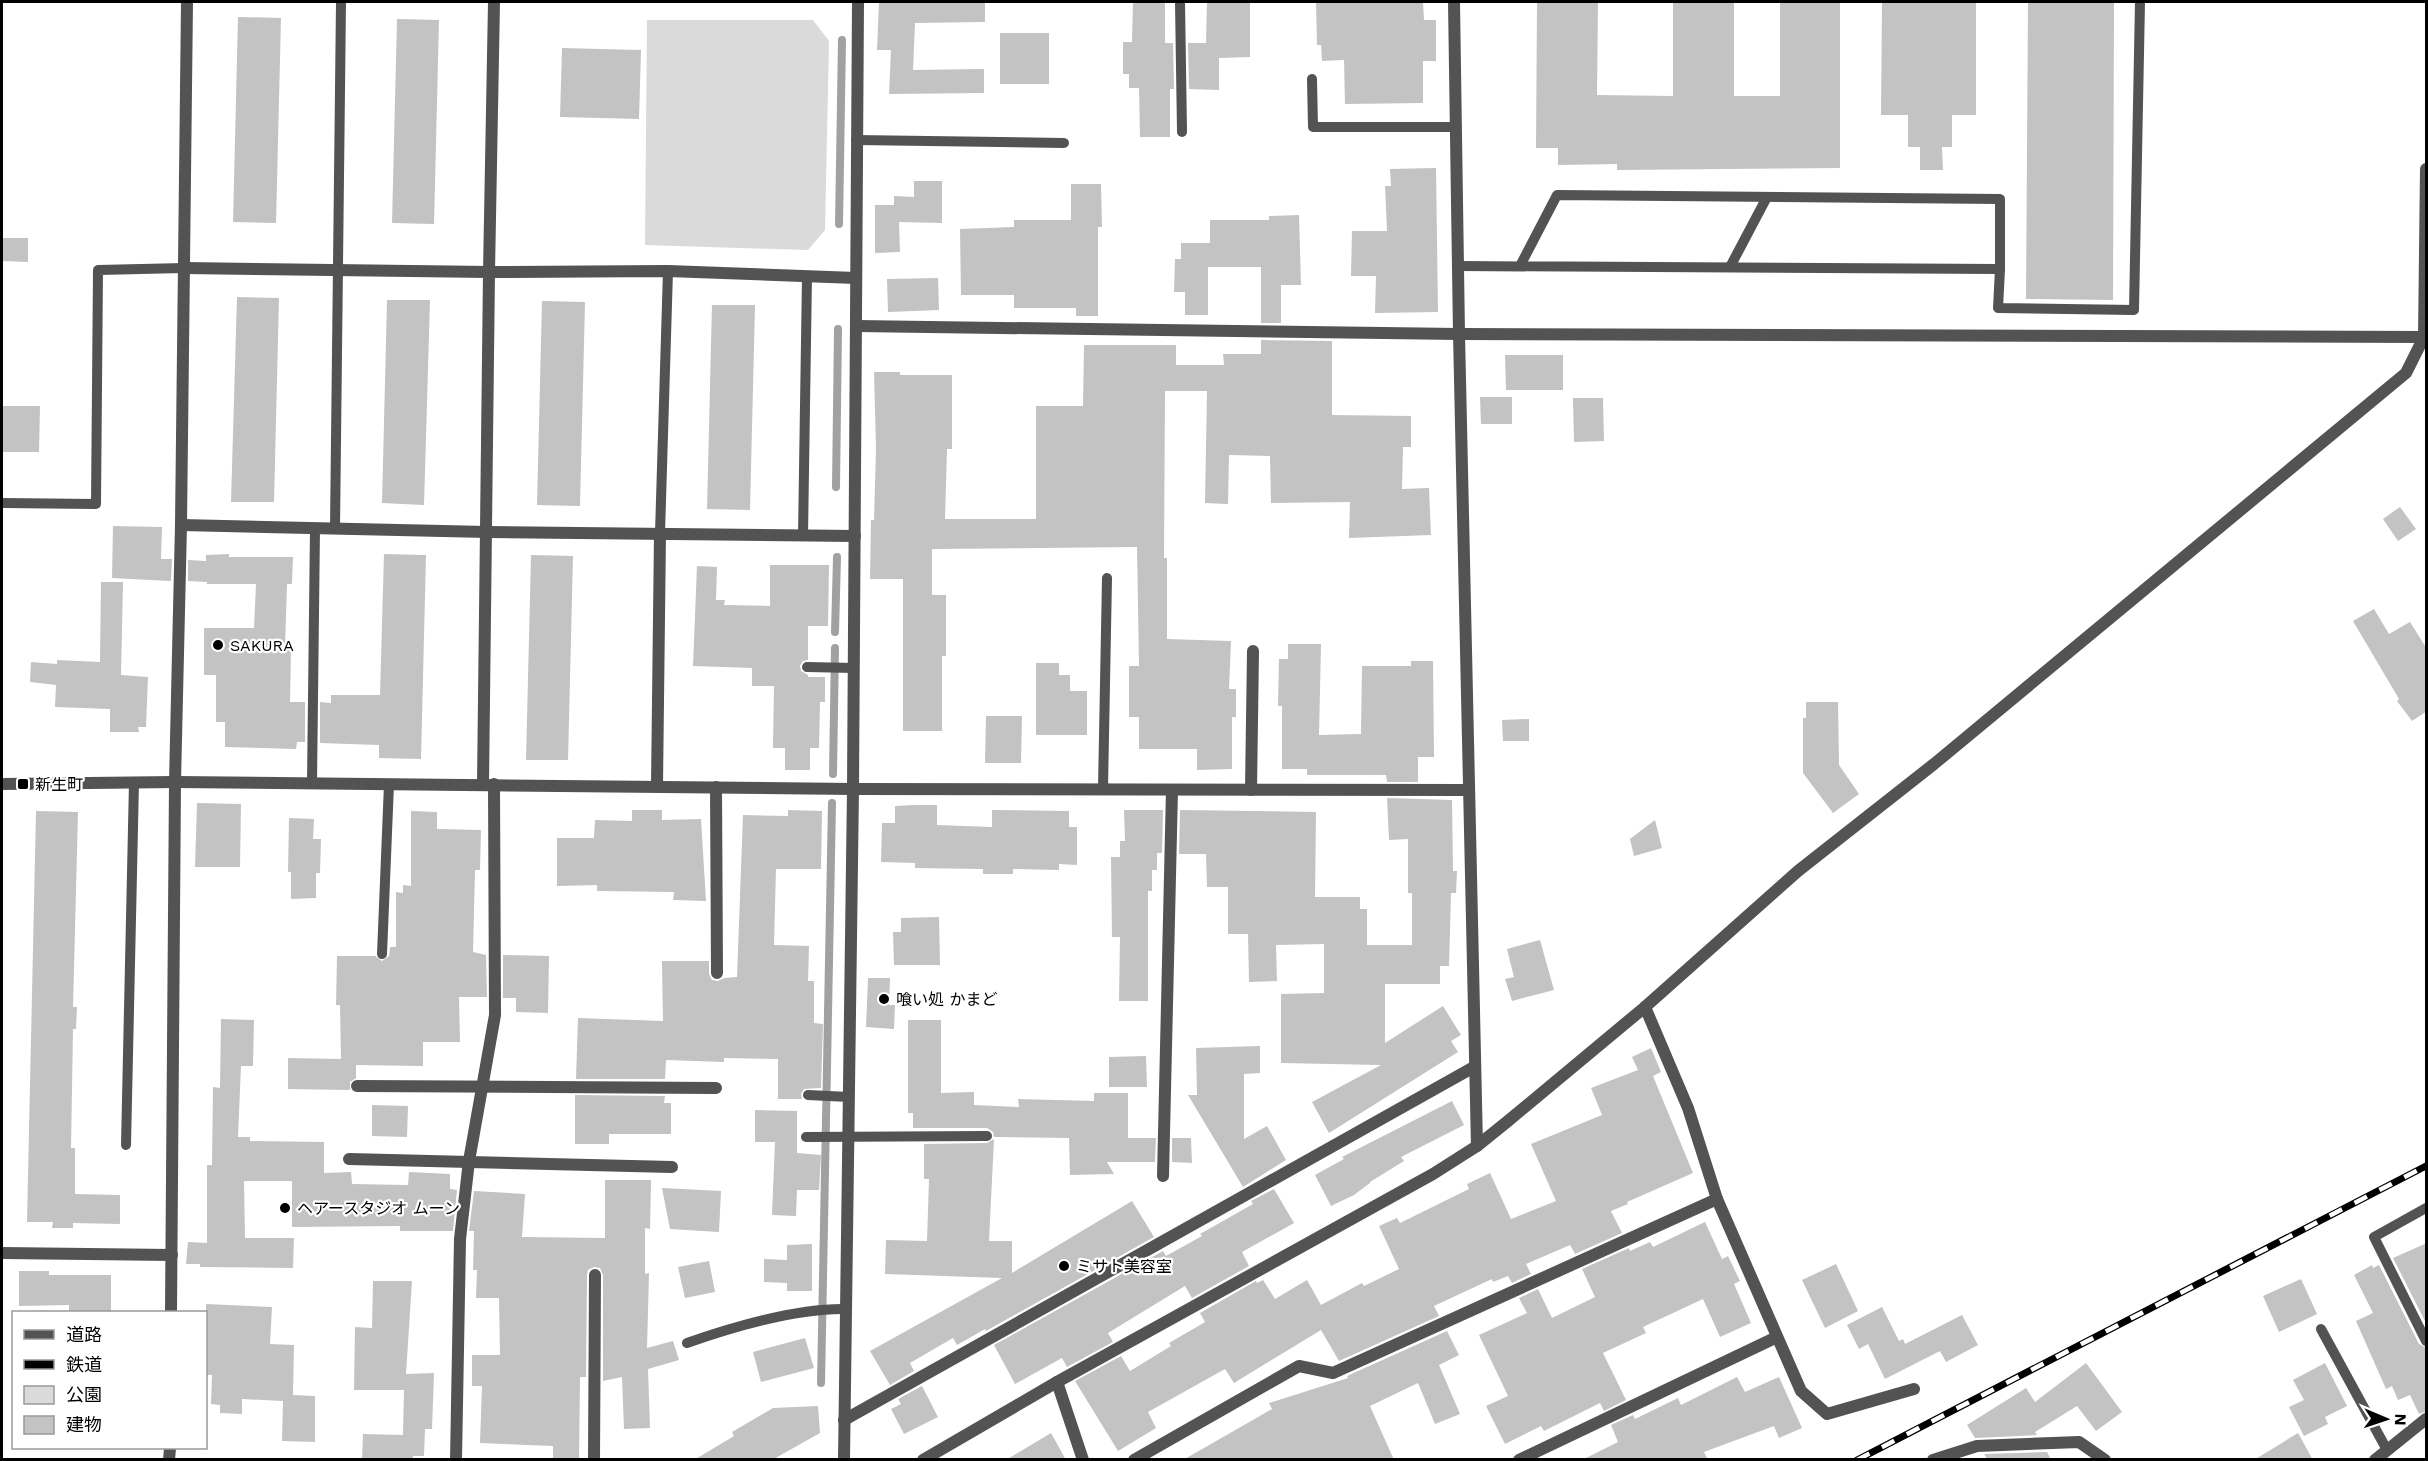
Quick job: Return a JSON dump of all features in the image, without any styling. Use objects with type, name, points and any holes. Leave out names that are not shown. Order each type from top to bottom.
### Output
[{"type":"street","points":[[171,1311],[175,782],[181,525],[187,2]]},
{"type":"street","points":[[456,1460],[460,1239],[469,1161],[495,1015],[489,784],[487,532],[494,2]]},
{"type":"street","points":[[844,1460],[853,789],[858,2]]},
{"type":"street","points":[[1454,2],[1468,790],[1477,1146]]},
{"type":"street","points":[[923,1460],[1057,1382],[1433,1174],[1477,1146],[1645,1007],[1798,871],[1934,764],[2406,373],[2424,338],[2427,169]]},
{"type":"street","points":[[184,268],[668,272],[856,278]]},
{"type":"street","points":[[856,326],[1459,334],[2424,338]]},
{"type":"street","points":[[181,525],[487,532],[855,536]]},
{"type":"street","points":[[657,786],[660,533]]},
{"type":"street","points":[[1251,790],[1253,651]]},
{"type":"street","points":[[2,784],[175,782],[853,789],[1468,790]]},
{"type":"street","points":[[716,787],[717,973]]},
{"type":"street","points":[[1163,1176],[1172,790]]},
{"type":"street","points":[[1645,1007],[1688,1108],[1717,1198],[1801,1391],[1827,1414],[1914,1389]]},
{"type":"street","points":[[844,1420],[1474,1067]]},
{"type":"street","points":[[357,1086],[716,1088]]},
{"type":"street","points":[[349,1159],[672,1167]]},
{"type":"street","points":[[1134,1460],[1299,1366],[1333,1373],[1717,1198]]},
{"type":"street","points":[[2,1253],[172,1255]]},
{"type":"street","points":[[594,1460],[595,1275]]},
{"type":"street","points":[[1519,1460],[1777,1336]]},
{"type":"street","points":[[1057,1382],[1083,1460]]},
{"type":"street","points":[[2375,1460],[2427,1419]]},
{"type":"street","points":[[1932,1460],[1977,1446],[2079,1442],[2105,1460]]},
{"type":"lane","points":[[335,528],[341,2]]},
{"type":"lane","points":[[1180,2],[1182,132]]},
{"type":"lane","points":[[1520,266],[1557,195],[2000,199],[1998,308],[2134,310],[2140,2]]},
{"type":"lane","points":[[1312,80],[1313,127],[1456,127]]},
{"type":"lane","points":[[856,140],[1064,143]]},
{"type":"lane","points":[[1730,267],[1767,197]]},
{"type":"lane","points":[[1458,266],[2000,269]]},
{"type":"lane","points":[[2,503],[96,504],[98,270],[184,268]]},
{"type":"lane","points":[[660,533],[668,272]]},
{"type":"lane","points":[[803,536],[807,276]]},
{"type":"lane","points":[[312,783],[315,528]]},
{"type":"lane","points":[[1103,789],[1107,578]]},
{"type":"lane","points":[[807,667],[854,668]]},
{"type":"lane","points":[[126,1145],[134,782]]},
{"type":"lane","points":[[382,954],[389,784]]},
{"type":"lane","points":[[808,1095],[849,1097]]},
{"type":"lane","points":[[806,1137],[987,1136]]},
{"type":"lane","points":[[2427,1208],[2374,1237],[2427,1341]]},
{"type":"lane","points":[[687,1344],[724,1330],[816,1310],[846,1310]]},
{"type":"lane","points":[[2321,1329],[2387,1450]]},
{"type":"green space","points":[[647,20],[813,20],[829,41],[825,230],[808,250],[645,245]]},
{"type":"building","points":[[879,2],[985,2],[985,22],[915,23],[913,70],[984,69],[984,93],[889,94],[891,50],[877,50]]},
{"type":"building","points":[[1133,2],[1165,2],[1165,43],[1173,43],[1174,89],[1170,89],[1170,137],[1140,137],[1139,88],[1129,88],[1129,74],[1123,74],[1123,42],[1132,42]]},
{"type":"building","points":[[1207,2],[1250,2],[1250,57],[1219,58],[1219,90],[1189,89],[1188,43],[1206,43]]},
{"type":"building","points":[[1316,2],[1423,2],[1424,20],[1436,20],[1436,61],[1423,61],[1423,103],[1345,104],[1344,60],[1322,61],[1321,45],[1317,45]]},
{"type":"building","points":[[1537,2],[1598,2],[1597,95],[1673,96],[1673,2],[1734,2],[1734,96],[1780,96],[1780,2],[1840,2],[1840,168],[1617,170],[1617,164],[1558,165],[1558,148],[1536,148]]},
{"type":"building","points":[[1882,2],[1976,2],[1976,115],[1952,115],[1952,147],[1942,147],[1943,170],[1920,170],[1920,147],[1908,147],[1908,115],[1881,115]]},
{"type":"building","points":[[2028,2],[2114,2],[2113,300],[2026,299]]},
{"type":"building","points":[[238,17],[281,18],[276,223],[233,222]]},
{"type":"building","points":[[397,19],[439,20],[434,224],[392,223]]},
{"type":"building","points":[[1000,33],[1049,33],[1049,84],[1000,84]]},
{"type":"building","points":[[562,48],[641,50],[639,119],[560,117]]},
{"type":"building","points":[[1436,168],[1438,312],[1375,313],[1376,276],[1351,276],[1352,231],[1387,231],[1385,186],[1391,186],[1390,169]]},
{"type":"building","points":[[914,181],[942,181],[942,223],[899,222],[900,252],[875,253],[875,205],[894,205],[894,196],[914,197]]},
{"type":"building","points":[[1071,184],[1101,184],[1102,227],[1098,227],[1098,316],[1076,316],[1076,308],[1014,308],[1014,295],[961,295],[960,229],[1014,227],[1014,220],[1071,220]]},
{"type":"building","points":[[1299,215],[1301,285],[1281,285],[1281,323],[1261,323],[1261,267],[1208,267],[1208,315],[1185,315],[1185,292],[1174,292],[1175,259],[1181,259],[1181,243],[1210,243],[1210,220],[1269,220],[1269,216]]},
{"type":"building","points":[[2,238],[28,238],[28,262],[2,261]]},
{"type":"building","points":[[938,278],[939,310],[888,312],[887,279]]},
{"type":"building","points":[[237,297],[279,298],[274,502],[231,502]]},
{"type":"building","points":[[387,300],[430,300],[424,505],[382,503]]},
{"type":"building","points":[[542,301],[585,302],[580,506],[537,505]]},
{"type":"building","points":[[712,305],[755,305],[750,510],[707,509]]},
{"type":"building","points":[[1261,340],[1332,341],[1332,415],[1411,416],[1411,447],[1403,447],[1402,489],[1429,488],[1431,535],[1349,538],[1350,502],[1271,503],[1270,456],[1229,455],[1228,504],[1205,503],[1207,391],[1165,391],[1164,558],[1167,558],[1167,639],[1231,641],[1229,689],[1236,689],[1236,717],[1232,717],[1232,769],[1197,770],[1197,749],[1139,749],[1139,717],[1129,717],[1129,666],[1139,666],[1137,547],[932,549],[932,595],[946,595],[946,656],[942,656],[942,731],[903,731],[903,579],[870,579],[876,449],[874,372],[900,372],[900,375],[952,375],[952,449],[947,449],[945,519],[1036,519],[1036,406],[1083,406],[1084,345],[1176,345],[1176,365],[1224,365],[1223,354],[1261,354]]},
{"type":"building","points":[[1505,355],[1563,355],[1563,390],[1506,390]]},
{"type":"building","points":[[1480,397],[1512,397],[1512,424],[1481,424]]},
{"type":"building","points":[[1573,398],[1603,398],[1604,441],[1574,442]]},
{"type":"building","points":[[2,406],[40,406],[39,452],[2,452]]},
{"type":"building","points":[[2400,507],[2416,529],[2398,541],[2383,519]]},
{"type":"building","points":[[113,526],[162,527],[161,559],[172,559],[171,581],[112,578]]},
{"type":"building","points":[[229,554],[229,557],[293,557],[292,584],[287,584],[285,647],[291,647],[290,702],[305,702],[305,742],[297,742],[296,749],[225,747],[225,722],[216,722],[216,675],[204,675],[204,628],[254,628],[256,584],[207,584],[207,582],[188,581],[188,560],[206,561],[206,555]]},
{"type":"building","points":[[384,554],[426,555],[421,759],[379,758],[379,745],[320,743],[320,702],[331,703],[331,695],[380,695]]},
{"type":"building","points":[[531,555],[573,556],[568,760],[526,760]]},
{"type":"building","points":[[770,565],[829,565],[828,626],[808,626],[808,660],[803,661],[800,666],[801,671],[808,677],[825,677],[825,702],[820,702],[819,748],[810,748],[810,770],[785,770],[785,748],[773,748],[774,686],[752,686],[752,668],[693,666],[697,566],[717,567],[716,600],[725,600],[724,605],[770,606]]},
{"type":"building","points":[[101,582],[123,582],[121,675],[148,677],[146,727],[138,727],[139,732],[110,732],[110,709],[55,707],[56,685],[30,682],[31,662],[57,664],[57,660],[100,662]]},
{"type":"building","points":[[2374,609],[2389,634],[2410,622],[2427,649],[2427,711],[2412,721],[2397,701],[2399,699],[2353,621]]},
{"type":"building","points":[[1288,644],[1321,644],[1319,735],[1361,734],[1362,666],[1411,666],[1411,661],[1433,661],[1434,757],[1418,757],[1418,782],[1387,782],[1386,775],[1307,775],[1307,769],[1282,769],[1282,706],[1278,706],[1279,659],[1288,659]]},
{"type":"building","points":[[1036,663],[1059,663],[1059,675],[1070,675],[1070,691],[1087,691],[1087,735],[1036,735]]},
{"type":"building","points":[[1806,702],[1838,702],[1839,765],[1859,794],[1833,813],[1803,773],[1803,718],[1806,718]]},
{"type":"building","points":[[986,716],[1022,716],[1021,763],[985,763]]},
{"type":"building","points":[[1529,719],[1529,741],[1503,741],[1502,720]]},
{"type":"building","points":[[1387,798],[1452,800],[1453,871],[1457,871],[1456,893],[1451,893],[1449,966],[1440,966],[1440,984],[1385,984],[1385,1043],[1443,1006],[1461,1035],[1451,1041],[1458,1052],[1329,1133],[1312,1102],[1381,1065],[1281,1063],[1281,994],[1324,993],[1324,944],[1276,945],[1277,981],[1249,982],[1248,934],[1228,934],[1228,887],[1207,887],[1206,854],[1179,854],[1180,810],[1316,812],[1315,897],[1360,897],[1360,909],[1367,909],[1367,945],[1412,945],[1412,893],[1408,893],[1408,839],[1389,840]]},
{"type":"building","points":[[197,803],[241,804],[240,867],[195,867]]},
{"type":"building","points":[[937,805],[937,825],[992,827],[992,810],[1069,811],[1069,827],[1077,827],[1077,865],[1059,864],[1059,870],[1013,869],[1013,874],[983,874],[983,869],[915,868],[915,863],[881,862],[882,823],[895,823],[895,806]]},
{"type":"building","points":[[632,810],[662,810],[662,820],[701,819],[706,901],[673,900],[674,892],[597,891],[597,885],[557,886],[557,838],[594,838],[595,820],[632,821]]},
{"type":"building","points":[[788,810],[822,811],[821,869],[776,869],[774,945],[809,946],[808,981],[814,981],[814,1023],[823,1024],[821,1088],[804,1089],[801,1094],[802,1099],[778,1099],[778,1059],[724,1058],[724,1062],[666,1060],[665,1079],[576,1079],[578,1018],[663,1021],[662,961],[709,961],[709,974],[712,980],[737,977],[743,815],[788,816]]},
{"type":"building","points":[[1124,810],[1163,810],[1162,853],[1157,853],[1157,870],[1152,870],[1152,891],[1148,891],[1148,1001],[1119,1001],[1120,937],[1112,937],[1111,857],[1120,857],[1120,841],[1125,841]]},
{"type":"building","points":[[36,811],[78,812],[73,1007],[77,1007],[76,1029],[73,1029],[71,1148],[75,1148],[75,1194],[120,1195],[120,1224],[73,1223],[73,1228],[52,1228],[53,1222],[27,1222]]},
{"type":"building","points":[[411,811],[437,812],[437,829],[481,830],[480,870],[475,870],[473,952],[486,955],[487,997],[459,997],[460,1042],[423,1042],[423,1066],[356,1065],[356,1078],[350,1082],[350,1090],[288,1089],[288,1058],[341,1059],[340,1005],[336,1005],[337,956],[375,956],[382,961],[389,956],[390,947],[396,947],[396,892],[403,893],[403,885],[411,886]]},
{"type":"building","points":[[289,818],[314,819],[313,839],[321,839],[320,873],[316,873],[316,898],[291,899],[291,872],[288,872]]},
{"type":"building","points":[[1655,820],[1662,848],[1634,856],[1630,839]]},
{"type":"building","points":[[939,917],[940,965],[894,965],[893,932],[901,932],[901,918]]},
{"type":"building","points":[[1540,940],[1554,990],[1512,1001],[1505,979],[1514,977],[1507,949]]},
{"type":"building","points":[[503,955],[549,956],[548,1013],[516,1012],[516,998],[503,998]]},
{"type":"building","points":[[868,978],[890,978],[889,1005],[895,1005],[894,1029],[866,1027]]},
{"type":"building","points":[[221,1019],[254,1020],[253,1066],[241,1066],[238,1137],[250,1137],[250,1141],[324,1142],[324,1173],[351,1172],[352,1184],[408,1185],[409,1172],[450,1174],[450,1189],[457,1190],[453,1231],[400,1231],[400,1226],[292,1227],[292,1181],[244,1181],[245,1238],[294,1238],[293,1268],[200,1267],[200,1264],[186,1264],[188,1242],[207,1243],[207,1165],[212,1165],[213,1087],[220,1088]]},
{"type":"building","points":[[908,1020],[941,1020],[941,1093],[974,1092],[974,1105],[1019,1107],[1018,1099],[1094,1101],[1094,1093],[1128,1093],[1128,1138],[1156,1138],[1155,1162],[1107,1162],[1114,1174],[1070,1175],[1069,1138],[994,1137],[993,1132],[987,1128],[913,1128],[913,1113],[908,1113]]},
{"type":"building","points":[[1260,1046],[1260,1073],[1244,1074],[1244,1139],[1267,1126],[1286,1160],[1243,1187],[1188,1095],[1197,1095],[1196,1048]]},
{"type":"building","points":[[1651,1048],[1661,1072],[1653,1076],[1693,1173],[1611,1211],[1622,1233],[1575,1254],[1570,1245],[1526,1264],[1531,1274],[1512,1283],[1508,1276],[1493,1282],[1492,1279],[1434,1306],[1439,1316],[1339,1361],[1321,1330],[1234,1383],[1225,1369],[1148,1412],[1156,1428],[1118,1451],[1075,1381],[1121,1356],[1130,1371],[1171,1346],[1169,1343],[1205,1322],[1200,1313],[1256,1281],[1257,1283],[1263,1280],[1275,1299],[1307,1280],[1321,1305],[1362,1283],[1364,1286],[1399,1269],[1379,1226],[1397,1218],[1400,1223],[1469,1189],[1467,1184],[1490,1173],[1511,1219],[1556,1201],[1531,1144],[1602,1115],[1591,1088],[1638,1070],[1632,1057]]},
{"type":"building","points":[[1146,1056],[1147,1087],[1109,1087],[1109,1057]]},
{"type":"building","points":[[575,1095],[665,1096],[664,1103],[671,1103],[671,1134],[609,1134],[609,1144],[575,1144]]},
{"type":"building","points":[[1452,1101],[1464,1125],[1401,1157],[1404,1161],[1354,1195],[1331,1206],[1315,1175],[1344,1159],[1342,1157]]},
{"type":"building","points":[[372,1105],[408,1106],[407,1137],[372,1136]]},
{"type":"building","points":[[755,1110],[797,1111],[797,1153],[821,1155],[819,1190],[797,1190],[796,1216],[772,1215],[775,1142],[755,1142]]},
{"type":"building","points":[[1172,1138],[1191,1138],[1192,1163],[1172,1162]]},
{"type":"building","points":[[994,1139],[989,1241],[1012,1241],[1012,1273],[1132,1201],[1154,1237],[986,1331],[985,1329],[957,1345],[953,1338],[910,1363],[914,1371],[890,1385],[870,1351],[1002,1278],[885,1274],[886,1240],[927,1241],[929,1179],[924,1179],[924,1144],[987,1143]]},
{"type":"building","points":[[605,1180],[651,1180],[650,1229],[645,1228],[645,1274],[649,1273],[647,1348],[673,1341],[679,1360],[648,1369],[650,1428],[624,1429],[622,1377],[603,1381],[603,1275],[600,1268],[594,1267],[588,1270],[587,1275],[586,1377],[580,1377],[579,1460],[553,1460],[553,1446],[480,1443],[482,1386],[472,1386],[472,1355],[500,1355],[499,1298],[476,1298],[477,1270],[473,1270],[474,1231],[469,1231],[474,1191],[525,1194],[522,1237],[605,1238]]},
{"type":"building","points":[[662,1188],[721,1191],[719,1232],[670,1229]]},
{"type":"building","points":[[1274,1189],[1294,1223],[1242,1252],[1249,1266],[1192,1298],[1185,1286],[1108,1333],[1113,1342],[1067,1367],[1062,1358],[1015,1384],[994,1345],[1163,1251],[1166,1256],[1202,1236],[1200,1234],[1253,1204],[1251,1201]]},
{"type":"building","points":[[1705,1222],[1722,1259],[1728,1256],[1740,1281],[1734,1284],[1751,1323],[1720,1337],[1703,1299],[1643,1327],[1646,1333],[1603,1353],[1626,1400],[1604,1411],[1600,1403],[1544,1431],[1541,1426],[1505,1444],[1486,1406],[1508,1396],[1479,1335],[1527,1313],[1519,1298],[1538,1289],[1552,1318],[1595,1297],[1582,1269],[1629,1248],[1630,1251],[1650,1242],[1653,1247]]},
{"type":"building","points":[[2427,1243],[2427,1325],[2393,1258]]},
{"type":"building","points":[[812,1244],[812,1291],[787,1291],[787,1283],[764,1282],[764,1259],[787,1260],[787,1245]]},
{"type":"building","points":[[709,1261],[715,1292],[685,1298],[678,1267]]},
{"type":"building","points":[[1836,1264],[1858,1311],[1825,1328],[1802,1280]]},
{"type":"building","points":[[2372,1265],[2373,1268],[2379,1265],[2419,1344],[2427,1348],[2427,1411],[2419,1414],[2410,1395],[2398,1400],[2392,1386],[2386,1389],[2356,1321],[2373,1313],[2354,1275]]},
{"type":"building","points":[[19,1271],[49,1271],[49,1275],[111,1275],[111,1311],[69,1311],[69,1305],[19,1306]]},
{"type":"building","points":[[2301,1279],[2317,1314],[2279,1332],[2263,1296]]},
{"type":"building","points":[[373,1281],[412,1281],[406,1374],[434,1373],[432,1429],[425,1429],[424,1456],[413,1456],[413,1460],[362,1460],[363,1434],[403,1435],[404,1390],[354,1390],[355,1327],[372,1328]]},
{"type":"building","points":[[206,1304],[272,1307],[270,1344],[294,1345],[293,1395],[315,1396],[315,1442],[282,1441],[283,1401],[242,1399],[242,1414],[220,1413],[220,1405],[211,1404],[212,1375],[207,1375]]},
{"type":"building","points":[[1882,1307],[1899,1341],[1903,1339],[1905,1344],[1962,1315],[1978,1345],[1946,1362],[1940,1351],[1885,1379],[1868,1344],[1859,1349],[1847,1325]]},
{"type":"building","points":[[1447,1331],[1459,1355],[1439,1365],[1460,1414],[1435,1424],[1418,1383],[1370,1406],[1394,1460],[1183,1460],[1272,1409],[1269,1403],[1348,1378],[1347,1376]]},
{"type":"building","points":[[805,1338],[814,1368],[761,1382],[753,1352]]},
{"type":"building","points":[[2086,1363],[2122,1412],[2096,1431],[2077,1406],[2035,1432],[2037,1435],[1975,1438],[1967,1425],[2026,1388],[2035,1402]]},
{"type":"building","points":[[2325,1363],[2347,1406],[2325,1417],[2328,1424],[2304,1436],[2289,1407],[2304,1400],[2293,1380]]},
{"type":"building","points":[[1737,1377],[1745,1392],[1779,1377],[1802,1428],[1779,1438],[1774,1426],[1704,1452],[1708,1460],[1582,1460],[1618,1442],[1611,1425],[1633,1415],[1635,1419],[1678,1398],[1681,1405]]},
{"type":"building","points":[[922,1386],[938,1417],[904,1434],[891,1409],[901,1404],[898,1399]]},
{"type":"building","points":[[818,1406],[820,1433],[772,1460],[694,1460],[734,1436],[732,1432],[773,1408]]},
{"type":"building","points":[[1051,1433],[1066,1460],[1006,1460]]},
{"type":"building","points":[[2298,1433],[2313,1460],[2254,1460]]},
{"type":"building","points":[[2047,1452],[2051,1460],[1988,1460],[1984,1454]]},
{"type":"waterway","points":[[839,224],[842,40]]},
{"type":"waterway","points":[[836,487],[838,329]]},
{"type":"waterway","points":[[835,632],[837,557]]},
{"type":"waterway","points":[[833,774],[835,648]]},
{"type":"waterway","points":[[821,1383],[832,803]]},
{"type":"railway","points":[[1857,1460],[2426,1166]]},
{"type":"place","name":"SAKURA","points":[[218,645]]},
{"type":"place","name":"新生町","points":[[23,784]]},
{"type":"place","name":"喰い処 かまど","points":[[884,999]]},
{"type":"place","name":"ヘアースタジオ ムーン","points":[[285,1208]]},
{"type":"place","name":"ミサト美容室","points":[[1064,1266]]}]
